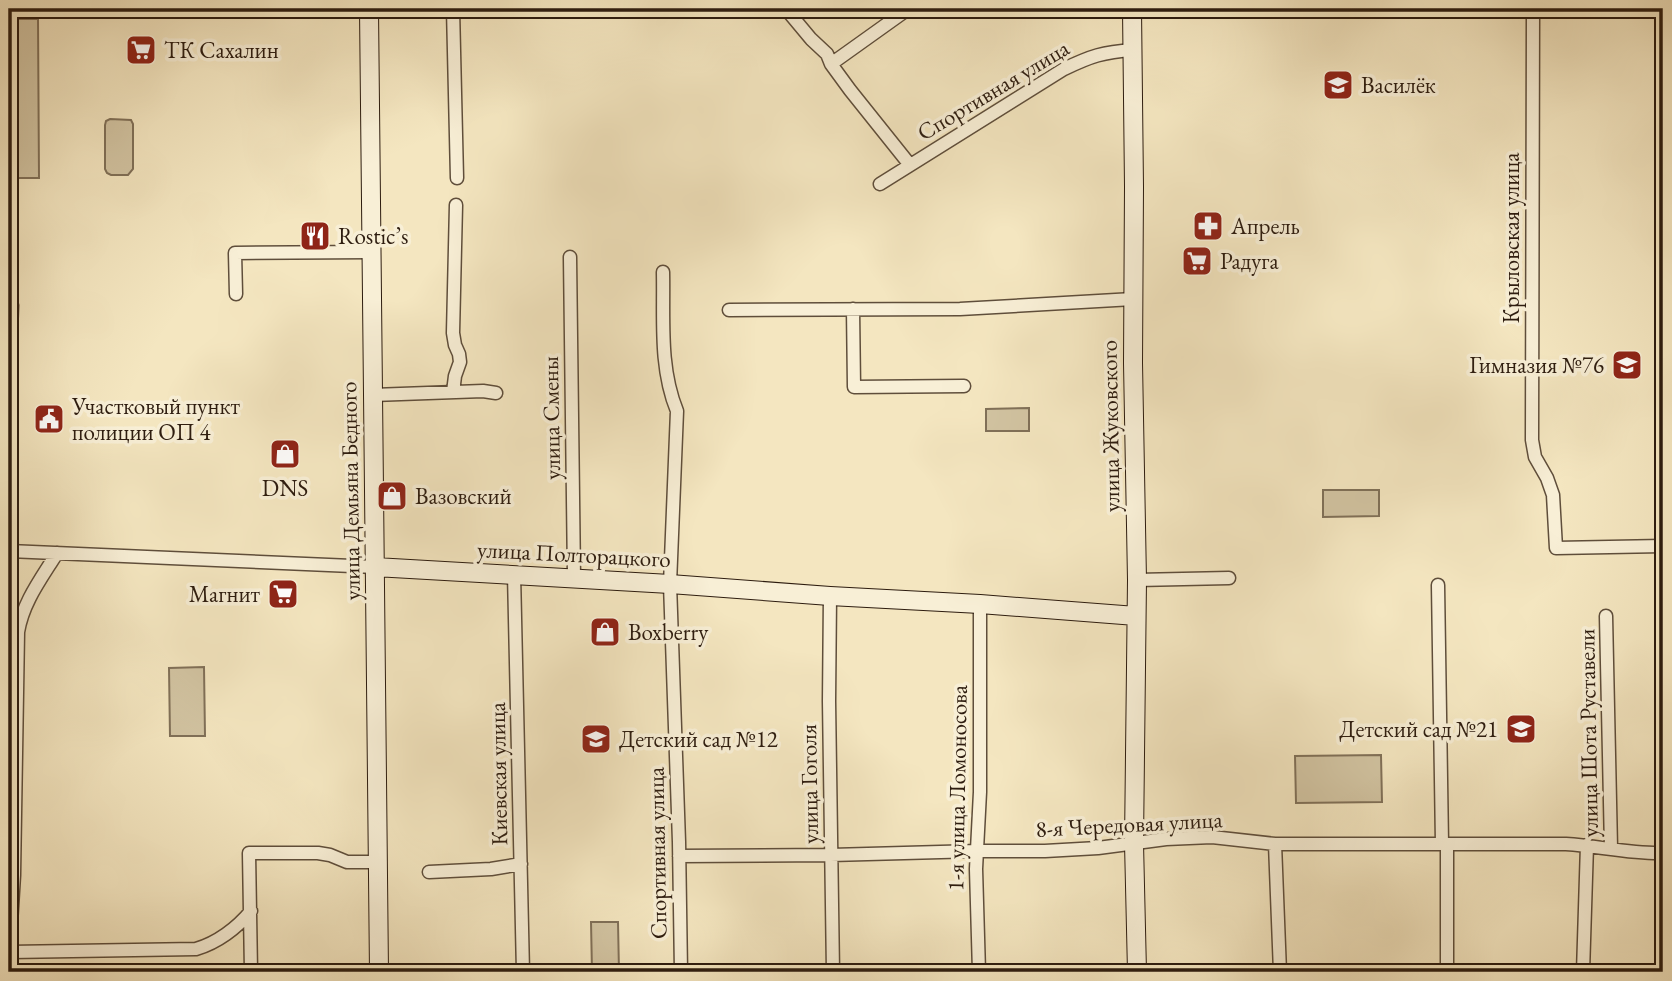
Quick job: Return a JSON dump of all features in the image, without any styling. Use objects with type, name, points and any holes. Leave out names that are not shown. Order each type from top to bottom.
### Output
[{"type":"street","name":"улица Демьяна Бедного","points":[[369,9],[379,972]]},
{"type":"street","points":[[453,9],[457,178]]},
{"type":"street","points":[[786,9],[827,54],[831,64],[910,165]]},
{"type":"street","points":[[831,64],[908,9]]},
{"type":"street","name":"улица Жуковского","points":[[1132,9],[1137,580],[1134,843],[1137,972]]},
{"type":"street","name":"Крыловская улица","points":[[1533,9],[1532,440],[1535,457],[1553,495],[1556,548],[1663,546]]},
{"type":"street","name":"Спортивная улица","points":[[880,184],[1064,69],[1107,52],[1133,50]]},
{"type":"street","points":[[453,392],[460,362],[453,333],[456,205]]},
{"type":"street","points":[[236,294],[235,253],[371,252]]},
{"type":"street","name":"улица Смены","points":[[570,257],[574,578]]},
{"type":"street","name":"Спортивная улица","points":[[663,272],[664,351],[670,393],[677,411],[670,584],[681,972]]},
{"type":"street","points":[[729,310],[960,309],[1133,299]]},
{"type":"street","points":[[9,385],[12,305]]},
{"type":"street","points":[[853,309],[854,387],[964,386]]},
{"type":"street","points":[[373,395],[483,391],[496,393]]},
{"type":"street","name":"улица Полторацкого","points":[[9,551],[514,574],[1136,616]]},
{"type":"street","points":[[57,553],[26,604],[18,632],[14,875],[9,954],[196,949],[217,941],[251,911]]},
{"type":"street","name":"Киевская улица","points":[[514,574],[523,972]]},
{"type":"street","points":[[1137,580],[1229,578]]},
{"type":"street","points":[[1438,585],[1447,972]]},
{"type":"street","name":"улица Гоголя","points":[[830,596],[833,972]]},
{"type":"street","name":"1-я улица Ломоносова","points":[[979,972],[976,869],[980,792],[980,604]]},
{"type":"street","name":"улица Шота Руставели","points":[[1606,616],[1611,848]]},
{"type":"street","name":"8-я Чередовая улица","points":[[679,856],[1058,850],[1212,837],[1275,844],[1566,844],[1641,854],[1663,853]]},
{"type":"street","points":[[1275,844],[1280,972]]},
{"type":"street","name":"улица Шота Руставели","points":[[1583,972],[1587,845]]},
{"type":"street","points":[[251,972],[249,853],[318,853],[347,862],[378,862]]},
{"type":"street","points":[[429,872],[491,869],[521,864]]},
{"type":"shaded area","points":[[9,19],[38,19],[39,178],[9,178]]},
{"type":"shaded area","points":[[110,119],[131,120],[133,124],[133,169],[128,175],[111,175],[105,169],[105,125]]},
{"type":"shaded area","points":[[1029,408],[1029,431],[986,431],[986,409]]},
{"type":"shaded area","points":[[1323,490],[1379,490],[1379,516],[1323,517]]},
{"type":"shaded area","points":[[204,667],[205,736],[170,736],[169,668]]},
{"type":"shaded area","points":[[1381,755],[1382,802],[1296,803],[1295,756]]},
{"type":"shaded area","points":[[591,922],[618,922],[619,972],[592,972]]},
{"type":"place","name":"ТК Сахалин","points":[[141,50]]},
{"type":"place","name":"Василёк","points":[[1338,85]]},
{"type":"place","name":"Апрель","points":[[1208,226]]},
{"type":"place","name":"Rostic’s","points":[[315,236]]},
{"type":"place","name":"Радуга","points":[[1197,261]]},
{"type":"place","name":"Гимназия №76","points":[[1627,365]]},
{"type":"place","name":"Участковый пункт полиции ОП 4","points":[[49,419]]},
{"type":"place","name":"DNS","points":[[285,454]]},
{"type":"place","name":"Вазовский","points":[[392,496]]},
{"type":"place","name":"Магнит","points":[[283,594]]},
{"type":"place","name":"Boxberry","points":[[605,632]]},
{"type":"place","name":"Детский сад №21","points":[[1521,729]]},
{"type":"place","name":"Детский сад №12","points":[[596,739]]}]
